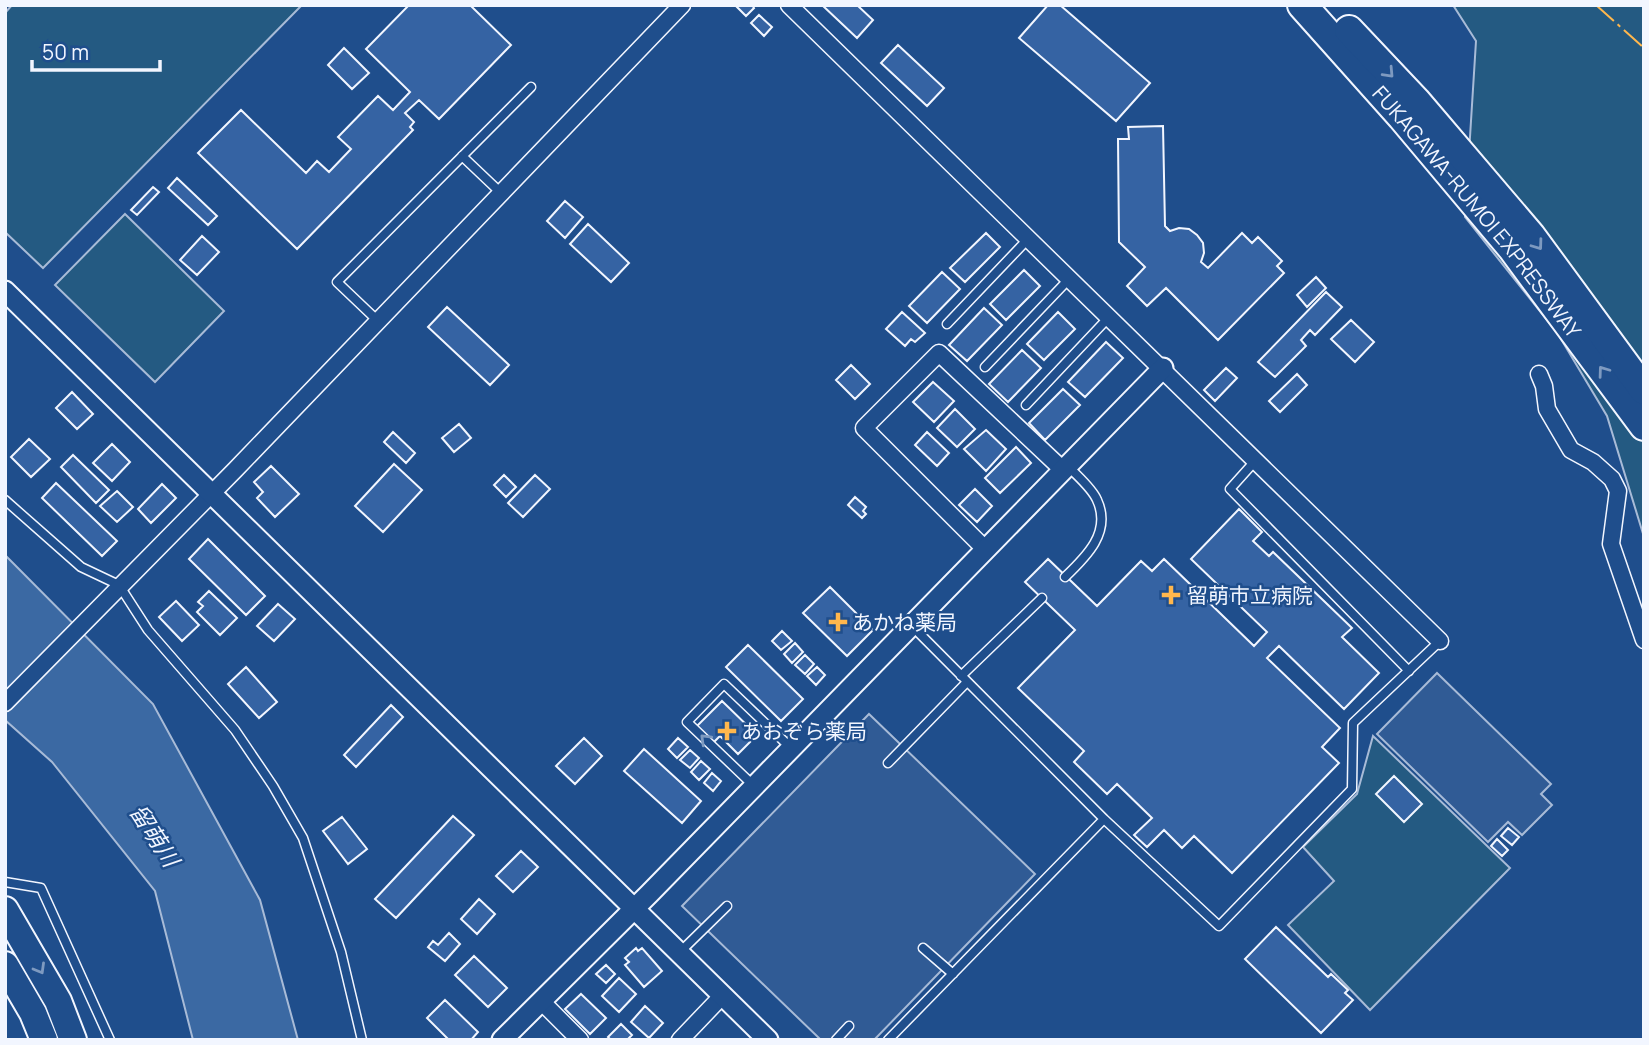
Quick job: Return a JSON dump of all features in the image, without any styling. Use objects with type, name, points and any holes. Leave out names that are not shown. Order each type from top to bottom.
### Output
[{"type":"highway","name":"FUKAGAWA-RUMOI EXPRESSWAY","points":[[1302,5],[1402,117],[1512,248],[1644,426]]},
{"type":"highway","name":"FUKAGAWA-RUMOI EXPRESSWAY","points":[[1325,5],[1416,101],[1531,236],[1644,390]]},
{"type":"highway","points":[[5,910],[58,1001],[73,1040]]},
{"type":"highway","points":[[5,965],[33,1013],[44,1040]]},
{"type":"street","points":[[5,703],[682,5]]},
{"type":"street","points":[[789,5],[1440,641]]},
{"type":"street","points":[[5,291],[768,1040]]},
{"type":"street","points":[[986,550],[864,428],[939,354],[1066,468]]},
{"type":"street","points":[[502,1040],[634,909],[1163,368]]},
{"type":"street","points":[[1539,374],[1544,386],[1547,409],[1571,450],[1603,470],[1618,491],[1611,544],[1644,640]]},
{"type":"street","points":[[680,1040],[723,995]]},
{"type":"street","points":[[541,1001],[580,1040]]},
{"type":"lane","points":[[378,321],[337,282],[531,88]]},
{"type":"lane","points":[[462,156],[501,194]]},
{"type":"lane","points":[[947,324],[1029,238]]},
{"type":"lane","points":[[985,367],[1070,278]]},
{"type":"lane","points":[[1026,405],[1110,316]]},
{"type":"lane","points":[[1256,460],[1230,489],[1409,671]]},
{"type":"lane","points":[[1065,577],[1092,551],[1102,520],[1097,499],[1066,468]]},
{"type":"lane","points":[[5,500],[81,567],[115,589],[235,730],[273,786],[303,838],[341,952],[362,1040]]},
{"type":"lane","points":[[888,763],[1042,598]]},
{"type":"lane","points":[[911,626],[1104,819],[1219,926],[1352,789],[1353,723],[1440,641]]},
{"type":"lane","points":[[754,786],[687,722],[724,684],[791,748]]},
{"type":"lane","points":[[888,1040],[1104,819]]},
{"type":"lane","points":[[5,882],[41,888],[110,1040]]},
{"type":"lane","points":[[679,953],[727,906]]},
{"type":"lane","points":[[923,948],[953,974]]},
{"type":"lane","points":[[836,1040],[849,1026]]},
{"type":"shaded area","points":[[12,5],[301,6],[43,268],[5,232],[5,13]]},
{"type":"shaded area","points":[[1453,5],[1644,5],[1644,537],[1607,416],[1558,334],[1465,217],[1476,41]]},
{"type":"shaded area","points":[[125,214],[224,311],[155,382],[55,285]]},
{"type":"shaded area","points":[[1437,673],[1551,784],[1541,794],[1552,805],[1522,835],[1508,822],[1488,842],[1377,734]]},
{"type":"shaded area","points":[[869,714],[1035,874],[874,1040],[821,1040],[682,906]]},
{"type":"shaded area","points":[[1373,736],[1510,868],[1370,1010],[1288,925],[1334,881],[1303,847],[1357,794]]},
{"type":"water","name":"留萌川","points":[[5,555],[153,704],[260,900],[298,1040],[193,1040],[155,891],[52,762],[5,720]]},
{"type":"building","points":[[409,5],[470,5],[511,45],[439,119],[419,100],[405,113],[414,122],[410,127],[413,130],[297,249],[198,153],[241,110],[306,173],[317,161],[329,172],[351,149],[338,137],[378,96],[393,110],[410,92],[366,49]]},
{"type":"building","points":[[752,5],[754,8],[746,16],[736,6]]},
{"type":"building","points":[[822,5],[857,5],[873,20],[857,38]]},
{"type":"building","points":[[1048,5],[1060,5],[1150,83],[1116,121],[1019,38]]},
{"type":"building","points":[[759,15],[772,27],[764,36],[751,23]]},
{"type":"building","points":[[898,45],[944,88],[927,106],[881,63]]},
{"type":"building","points":[[344,48],[369,73],[352,89],[328,65]]},
{"type":"building","points":[[1163,126],[1165,226],[1170,231],[1189,229],[1197,235],[1203,243],[1201,262],[1208,268],[1242,233],[1252,243],[1258,237],[1282,261],[1277,266],[1284,273],[1218,340],[1166,288],[1147,306],[1127,286],[1145,267],[1119,242],[1118,139],[1129,139],[1128,127]]},
{"type":"building","points":[[177,178],[217,216],[208,225],[168,188]]},
{"type":"building","points":[[153,187],[159,192],[137,215],[131,210]]},
{"type":"building","points":[[565,201],[583,217],[565,238],[547,221]]},
{"type":"building","points":[[588,224],[629,263],[611,282],[570,244]]},
{"type":"building","points":[[986,233],[1000,247],[965,282],[950,268]]},
{"type":"building","points":[[202,236],[219,252],[197,275],[180,260]]},
{"type":"building","points":[[1024,270],[1040,286],[1006,320],[990,304]]},
{"type":"building","points":[[942,272],[960,289],[927,323],[909,306]]},
{"type":"building","points":[[1316,277],[1326,288],[1307,307],[1297,295]]},
{"type":"building","points":[[1326,292],[1342,307],[1315,335],[1310,330],[1301,340],[1306,346],[1275,377],[1258,362]]},
{"type":"building","points":[[447,307],[509,365],[490,385],[428,327]]},
{"type":"building","points":[[984,308],[1002,325],[967,361],[949,345]]},
{"type":"building","points":[[902,312],[925,333],[915,342],[911,339],[905,346],[886,329]]},
{"type":"building","points":[[1058,312],[1075,329],[1044,360],[1027,344]]},
{"type":"building","points":[[1351,320],[1374,342],[1355,362],[1331,339]]},
{"type":"building","points":[[1106,342],[1123,358],[1085,397],[1068,382]]},
{"type":"building","points":[[1022,350],[1041,368],[1008,402],[989,384]]},
{"type":"building","points":[[851,365],[870,384],[855,399],[836,380]]},
{"type":"building","points":[[1226,368],[1237,378],[1215,401],[1204,390]]},
{"type":"building","points":[[1297,374],[1307,385],[1280,412],[1269,401]]},
{"type":"building","points":[[933,382],[954,401],[934,422],[913,402]]},
{"type":"building","points":[[1063,389],[1080,405],[1045,440],[1029,423]]},
{"type":"building","points":[[72,392],[93,414],[77,429],[56,408]]},
{"type":"building","points":[[955,409],[975,429],[957,447],[937,428]]},
{"type":"building","points":[[459,424],[471,438],[454,452],[442,438]]},
{"type":"building","points":[[986,430],[1006,449],[986,471],[964,449]]},
{"type":"building","points":[[393,432],[415,453],[406,463],[384,442]]},
{"type":"building","points":[[927,432],[949,453],[937,466],[915,445]]},
{"type":"building","points":[[29,439],[50,459],[31,477],[11,457]]},
{"type":"building","points":[[112,444],[130,462],[112,481],[93,463]]},
{"type":"building","points":[[1016,447],[1031,463],[1000,493],[985,478]]},
{"type":"building","points":[[73,455],[109,490],[96,503],[61,467]]},
{"type":"building","points":[[394,464],[422,490],[383,532],[355,506]]},
{"type":"building","points":[[271,466],[299,494],[275,517],[257,498],[263,492],[254,482]]},
{"type":"building","points":[[504,475],[516,487],[506,497],[494,485]]},
{"type":"building","points":[[535,475],[550,489],[523,517],[508,503]]},
{"type":"building","points":[[56,483],[117,541],[102,556],[42,498]]},
{"type":"building","points":[[162,484],[176,498],[151,523],[138,509]]},
{"type":"building","points":[[975,489],[992,506],[977,522],[959,505]]},
{"type":"building","points":[[117,491],[133,507],[117,522],[100,506]]},
{"type":"building","points":[[855,497],[866,507],[863,511],[866,514],[862,518],[848,505]]},
{"type":"building","points":[[1239,509],[1262,532],[1253,541],[1269,556],[1273,552],[1352,628],[1342,637],[1379,673],[1344,709],[1279,646],[1267,658],[1340,728],[1322,747],[1339,763],[1232,873],[1194,836],[1182,848],[1164,830],[1147,847],[1134,835],[1152,818],[1117,784],[1107,794],[1074,762],[1084,751],[1018,688],[1075,630],[1025,582],[1048,559],[1097,606],[1141,561],[1152,571],[1164,559],[1254,646],[1267,632],[1191,559]]},
{"type":"building","points":[[208,539],[265,596],[246,615],[189,559]]},
{"type":"building","name":"あかね薬局","points":[[830,587],[873,630],[847,656],[803,613]]},
{"type":"building","points":[[209,591],[237,618],[220,635],[197,612],[203,606],[198,602]]},
{"type":"building","points":[[176,601],[199,625],[182,641],[159,617]]},
{"type":"building","points":[[278,604],[295,619],[274,641],[257,626]]},
{"type":"building","points":[[782,631],[792,641],[781,650],[772,641]]},
{"type":"building","points":[[795,643],[803,652],[792,663],[784,654]]},
{"type":"building","points":[[748,645],[803,699],[781,721],[726,667]]},
{"type":"building","points":[[805,655],[814,664],[805,674],[795,665]]},
{"type":"building","points":[[246,667],[277,702],[259,718],[228,684]]},
{"type":"building","points":[[817,667],[825,675],[816,685],[807,676]]},
{"type":"building","name":"あおぞら薬局","points":[[722,701],[757,735],[738,754],[720,736],[713,743],[697,726]]},
{"type":"building","points":[[391,705],[403,717],[356,767],[344,755]]},
{"type":"building","points":[[584,738],[602,756],[575,784],[556,766]]},
{"type":"building","points":[[678,738],[688,747],[677,758],[668,749]]},
{"type":"building","points":[[644,749],[701,801],[682,823],[624,771]]},
{"type":"building","points":[[690,750],[699,758],[690,768],[680,760]]},
{"type":"building","points":[[701,761],[710,769],[699,780],[691,772]]},
{"type":"building","points":[[712,773],[721,781],[713,791],[704,783]]},
{"type":"building","points":[[1394,776],[1422,804],[1404,822],[1376,794]]},
{"type":"building","points":[[453,816],[474,835],[396,918],[375,899]]},
{"type":"building","points":[[342,817],[367,849],[348,864],[323,831]]},
{"type":"building","points":[[1508,828],[1519,837],[1512,845],[1501,836]]},
{"type":"building","points":[[1497,839],[1508,850],[1502,856],[1491,846]]},
{"type":"building","points":[[521,851],[538,867],[513,892],[496,876]]},
{"type":"building","points":[[479,899],[495,914],[477,934],[461,919]]},
{"type":"building","points":[[1276,927],[1328,977],[1331,974],[1348,990],[1345,993],[1353,1000],[1321,1033],[1245,959]]},
{"type":"building","points":[[449,933],[460,944],[445,961],[428,947],[433,941],[438,945]]},
{"type":"building","points":[[636,948],[638,951],[642,948],[662,971],[644,987],[625,965],[629,962],[625,958]]},
{"type":"building","points":[[474,956],[507,988],[488,1007],[455,975]]},
{"type":"building","points":[[606,965],[615,974],[606,983],[596,974]]},
{"type":"building","points":[[619,978],[636,994],[619,1012],[602,996]]},
{"type":"building","points":[[581,994],[606,1018],[590,1034],[565,1009]]},
{"type":"building","points":[[445,1000],[478,1032],[471,1040],[449,1040],[427,1018]]},
{"type":"building","points":[[645,1006],[663,1023],[649,1038],[631,1022]]},
{"type":"building","points":[[621,1024],[632,1035],[627,1040],[611,1040],[608,1037]]},
{"type":"power","points":[[1596,5],[1644,48]]},
{"type":"place","name":"留萌市立病院","points":[[1171,595]]},
{"type":"place","name":"あかね薬局","points":[[838,622]]},
{"type":"place","name":"あおぞら薬局","points":[[727,731]]}]
